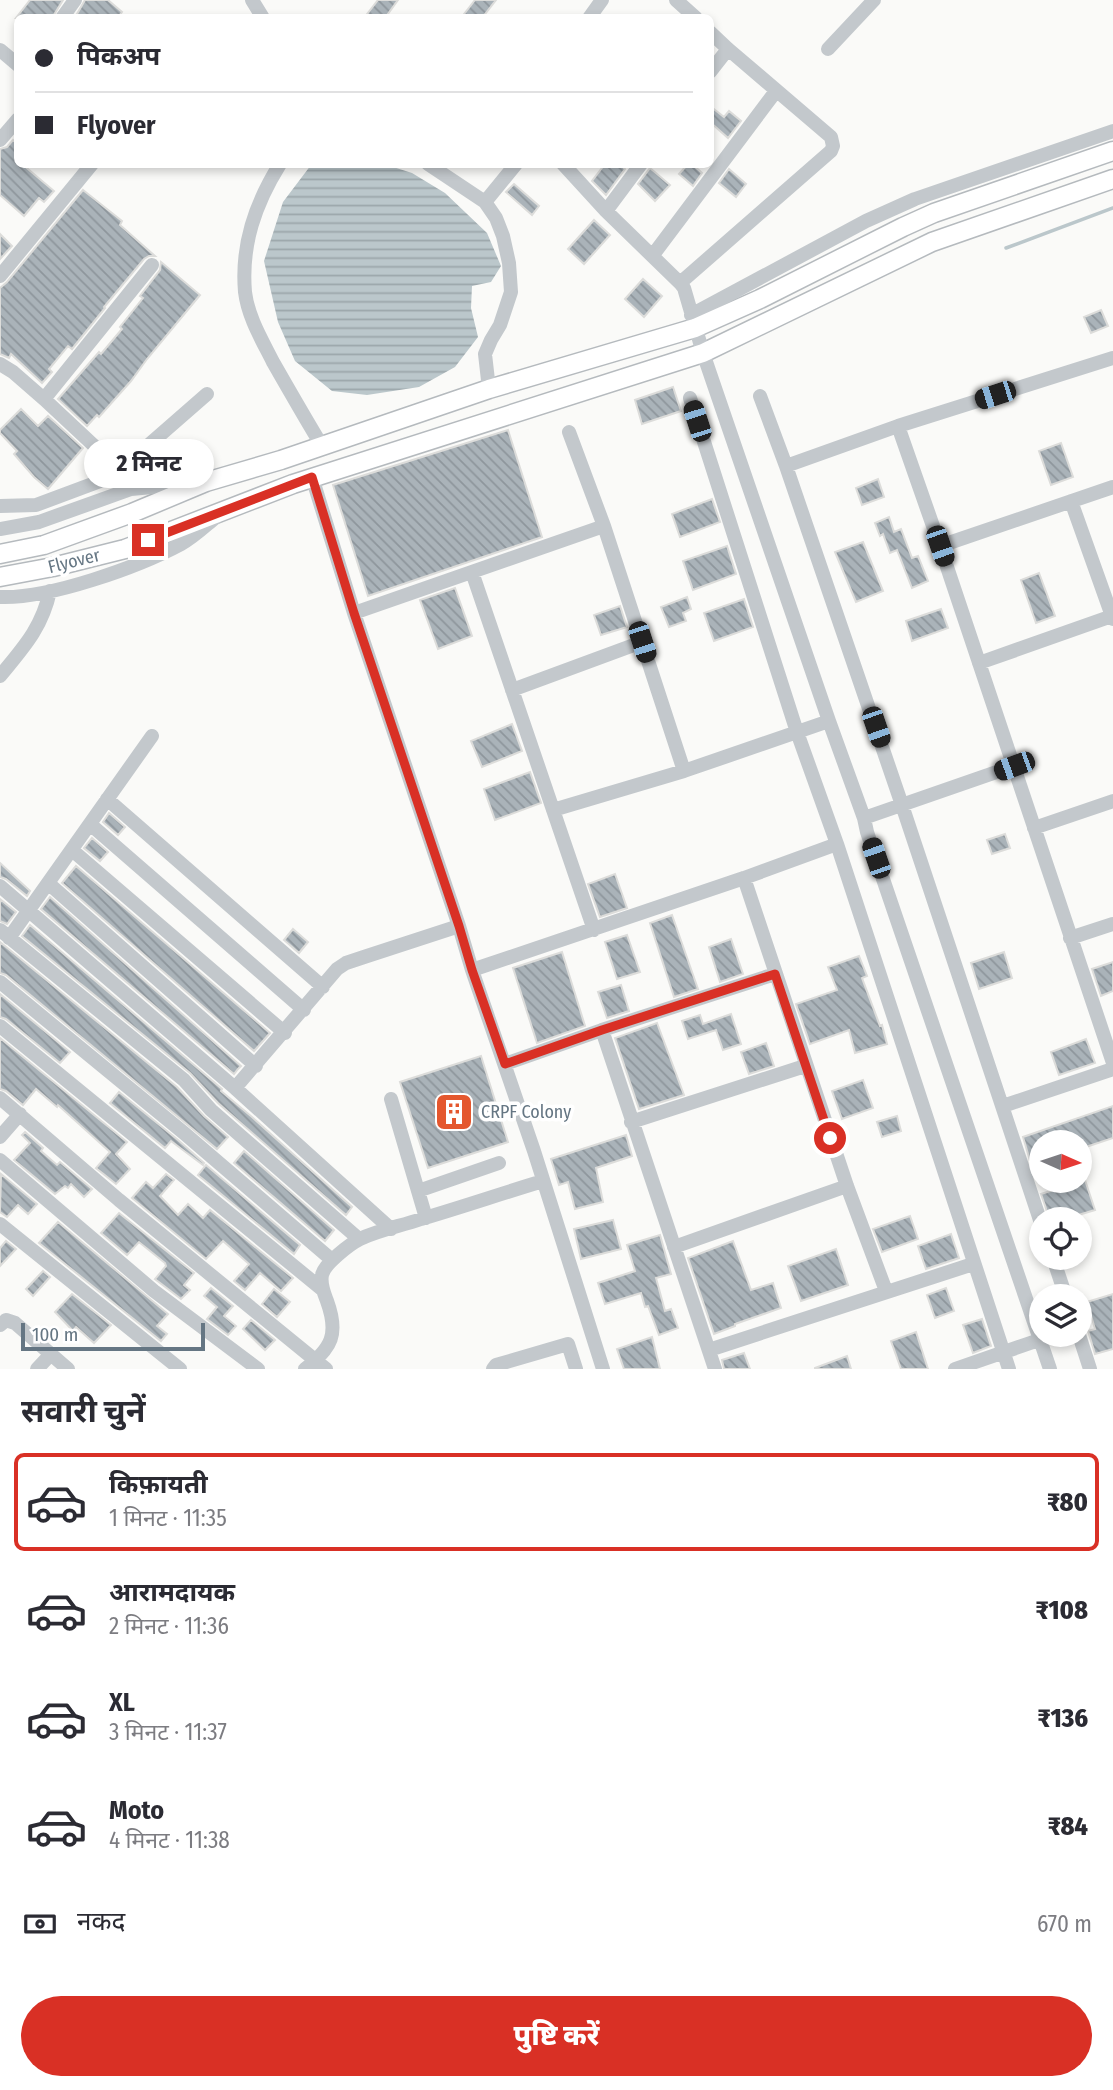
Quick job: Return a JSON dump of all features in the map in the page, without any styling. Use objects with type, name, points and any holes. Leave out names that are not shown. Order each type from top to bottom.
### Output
[{"type":"main road","name":"Flyover","points":[[0,554],[44,545],[206,482],[281,460],[760,299],[934,213],[1113,151]]},
{"type":"main road","name":"Flyover","points":[[0,577],[125,549],[312,477],[703,353],[932,242],[1113,178]]},
{"type":"main road","points":[[281,460],[293,484]]},
{"type":"street","points":[[828,49],[874,0]]},
{"type":"street","points":[[680,283],[831,151],[833,146],[831,137],[714,36]]},
{"type":"street","points":[[714,67],[728,49]]},
{"type":"street","points":[[0,50],[14,62]]},
{"type":"street","points":[[653,255],[776,91]]},
{"type":"street","points":[[0,140],[14,124]]},
{"type":"street","points":[[693,322],[832,240],[915,199],[1113,131]]},
{"type":"street","points":[[0,276],[89,168]]},
{"type":"street","points":[[278,168],[264,190],[250,226],[245,261],[245,294],[257,331],[322,446]]},
{"type":"street","points":[[434,168],[485,202],[496,218],[503,236],[509,263],[511,292],[500,325],[485,354],[489,389]]},
{"type":"street","points":[[485,202],[513,168]]},
{"type":"street","points":[[566,168],[684,288],[703,353],[864,818],[1029,1310]]},
{"type":"street","points":[[606,211],[638,168]]},
{"type":"street","points":[[44,399],[152,265]]},
{"type":"street","points":[[786,466],[898,426],[1113,358]]},
{"type":"street","points":[[0,363],[44,399],[120,470],[131,489]]},
{"type":"street","points":[[0,506],[36,505],[103,480],[120,470],[207,394]]},
{"type":"street","points":[[760,396],[902,805],[1036,1207]]},
{"type":"street","points":[[690,398],[797,732],[1009,1369]]},
{"type":"street","points":[[898,426],[1113,1063]]},
{"type":"street","points":[[569,432],[604,526],[684,771]]},
{"type":"street","points":[[312,477],[354,613],[505,1064],[603,1369]]},
{"type":"street","points":[[0,528],[39,522],[131,489],[206,482]]},
{"type":"street","points":[[940,546],[1113,487]]},
{"type":"street","points":[[979,663],[1112,617],[1071,501]]},
{"type":"street","points":[[0,597],[50,591],[117,572],[183,543],[225,510]]},
{"type":"street","points":[[354,613],[604,526]]},
{"type":"street","points":[[472,572],[594,930]]},
{"type":"street","points":[[0,676],[35,632],[46,610],[50,591]]},
{"type":"street","points":[[512,690],[642,642]]},
{"type":"street","points":[[553,810],[684,771],[829,721]]},
{"type":"street","points":[[152,736],[29,910],[5,934],[184,1080],[211,1110],[359,1240]]},
{"type":"street","points":[[864,818],[1014,766]]},
{"type":"street","points":[[107,799],[323,987]]},
{"type":"street","points":[[1034,828],[1113,801]]},
{"type":"street","points":[[90,824],[304,1010]]},
{"type":"street","points":[[472,970],[594,930],[836,844]]},
{"type":"street","points":[[72,850],[285,1033]]},
{"type":"street","points":[[744,878],[805,1066],[886,1292]]},
{"type":"street","points":[[48,883],[256,1066]]},
{"type":"street","points":[[0,886],[235,1088],[391,1229]]},
{"type":"street","points":[[1070,938],[1113,924]]},
{"type":"street","points":[[235,1088],[346,963],[459,926]]},
{"type":"street","points":[[505,1064],[775,974]]},
{"type":"street","points":[[0,982],[184,1133],[332,1260]]},
{"type":"street","points":[[0,1026],[323,1290]]},
{"type":"street","points":[[602,1030],[715,1369]]},
{"type":"street","points":[[631,1122],[805,1066]]},
{"type":"street","points":[[1003,1106],[1113,1069]]},
{"type":"street","points":[[0,1098],[316,1366],[330,1345],[334,1331],[322,1276],[332,1260],[359,1240],[543,1181]]},
{"type":"street","points":[[391,1098],[426,1218]]},
{"type":"street","points":[[0,1137],[20,1114]]},
{"type":"street","points":[[0,1160],[154,1291],[258,1369]]},
{"type":"street","points":[[418,1191],[499,1163]]},
{"type":"street","points":[[674,1247],[847,1186]]},
{"type":"street","points":[[0,1224],[180,1369]]},
{"type":"street","points":[[709,1350],[973,1264]]},
{"type":"street","points":[[0,1325],[6,1321],[15,1323],[68,1369]]},
{"type":"street","points":[[493,1369],[496,1365],[593,1336]]},
{"type":"street","points":[[568,1344],[576,1369]]},
{"type":"street","points":[[955,1369],[1029,1344]]},
{"type":"street","points":[[1042,1347],[1050,1369]]},
{"type":"street","points":[[1083,1347],[1090,1369]]},
{"type":"street","points":[[37,1369],[51,1354]]},
{"type":"shaded area","points":[[309,168],[396,168],[412,173],[445,193],[487,233],[501,266],[491,282],[472,286],[471,308],[478,337],[455,367],[419,387],[367,395],[332,391],[295,361],[278,322],[264,261],[283,202]]},
{"type":"building","points":[[30,0],[63,0],[54,14],[19,14]]},
{"type":"building","points":[[85,0],[108,0],[122,12],[121,14],[77,14]]},
{"type":"building","points":[[378,0],[398,0],[388,14],[367,14]]},
{"type":"building","points":[[475,0],[496,0],[485,14],[464,14]]},
{"type":"building","points":[[714,109],[724,117],[729,111],[741,121],[728,138],[714,126]]},
{"type":"building","points":[[14,141],[14,168],[27,168],[54,191],[44,202],[39,198],[24,216],[0,195],[0,149]]},
{"type":"building","points":[[602,168],[625,169],[606,195],[592,181]]},
{"type":"building","points":[[650,168],[670,185],[655,201],[638,184]]},
{"type":"building","points":[[684,168],[696,168],[702,173],[693,186],[679,174]]},
{"type":"building","points":[[729,169],[746,184],[736,197],[719,183]]},
{"type":"building","points":[[514,184],[539,206],[532,215],[506,192]]},
{"type":"building","points":[[83,190],[122,221],[120,225],[155,256],[144,259],[72,349],[68,346],[49,369],[52,372],[42,383],[11,354],[9,358],[0,354],[0,288]]},
{"type":"building","points":[[594,220],[610,235],[584,264],[568,249]]},
{"type":"building","points":[[0,234],[12,246],[0,259]]},
{"type":"building","points":[[161,262],[200,295],[131,381],[99,417],[97,415],[87,426],[58,399],[122,329],[120,327],[143,298],[140,296],[160,270]]},
{"type":"building","points":[[643,279],[662,296],[644,317],[625,299]]},
{"type":"building","points":[[1101,310],[1108,326],[1091,333],[1084,317]]},
{"type":"building","points":[[673,387],[681,411],[642,424],[635,400]]},
{"type":"building","points":[[21,409],[38,426],[48,416],[83,448],[48,489],[14,454],[17,451],[0,433]]},
{"type":"building","points":[[508,430],[542,537],[368,596],[333,485]]},
{"type":"building","points":[[1061,443],[1073,477],[1051,485],[1039,451]]},
{"type":"building","points":[[878,479],[884,497],[862,505],[856,488]]},
{"type":"building","points":[[712,499],[720,522],[680,537],[672,514]]},
{"type":"building","points":[[889,517],[894,532],[901,529],[912,558],[918,556],[928,581],[912,588],[897,550],[890,553],[883,534],[880,536],[875,523]]},
{"type":"building","points":[[863,542],[883,591],[856,602],[835,552]]},
{"type":"building","points":[[727,546],[736,574],[693,590],[683,561]]},
{"type":"building","points":[[1039,573],[1055,616],[1036,623],[1021,580]]},
{"type":"building","points":[[455,588],[472,636],[438,649],[420,600]]},
{"type":"building","points":[[687,597],[691,609],[683,613],[686,621],[669,627],[661,607]]},
{"type":"building","points":[[744,599],[753,627],[714,641],[704,613]]},
{"type":"building","points":[[620,606],[627,627],[601,635],[594,615]]},
{"type":"building","points":[[941,609],[948,628],[912,641],[906,621]]},
{"type":"building","points":[[512,724],[522,751],[482,767],[471,741]]},
{"type":"building","points":[[530,772],[541,803],[495,820],[484,789]]},
{"type":"building","points":[[109,813],[125,827],[118,835],[103,822]]},
{"type":"building","points":[[1005,834],[1010,848],[992,854],[987,840]]},
{"type":"building","points":[[92,838],[108,852],[100,861],[84,848]]},
{"type":"building","points":[[0,863],[30,891],[27,896],[0,877]]},
{"type":"building","points":[[76,866],[270,1033],[254,1051],[62,883]]},
{"type":"building","points":[[615,874],[627,908],[600,917],[588,884]]},
{"type":"building","points":[[50,897],[241,1066],[234,1074],[41,909]]},
{"type":"building","points":[[0,899],[16,912],[7,924],[0,921]]},
{"type":"building","points":[[672,915],[698,989],[674,997],[650,923]]},
{"type":"building","points":[[30,925],[222,1089],[221,1091],[352,1207],[346,1215],[218,1103],[190,1073],[22,936]]},
{"type":"building","points":[[293,929],[308,942],[299,953],[284,940]]},
{"type":"building","points":[[627,935],[640,972],[617,979],[605,942]]},
{"type":"building","points":[[731,939],[743,974],[720,982],[709,947]]},
{"type":"building","points":[[0,942],[177,1087],[228,1137],[217,1149],[6,975],[0,973]]},
{"type":"building","points":[[562,952],[585,1026],[537,1043],[513,968]]},
{"type":"building","points":[[1004,952],[1012,978],[979,989],[971,963]]},
{"type":"building","points":[[859,956],[867,976],[862,978],[887,1044],[855,1053],[849,1030],[810,1044],[796,1004],[837,990],[828,967]]},
{"type":"building","points":[[1113,962],[1113,991],[1101,996],[1092,969]]},
{"type":"building","points":[[621,985],[629,1011],[607,1018],[598,992]]},
{"type":"building","points":[[0,994],[70,1052],[60,1063],[0,1017]]},
{"type":"building","points":[[731,1014],[741,1044],[723,1050],[716,1030],[688,1039],[682,1021],[700,1015],[703,1024]]},
{"type":"building","points":[[657,1023],[684,1095],[639,1109],[615,1038]]},
{"type":"building","points":[[0,1038],[127,1142],[116,1154],[130,1169],[116,1184],[96,1168],[110,1152],[58,1105],[57,1107],[36,1089],[23,1105],[0,1089]]},
{"type":"building","points":[[1086,1039],[1095,1063],[1059,1075],[1051,1052]]},
{"type":"building","points":[[766,1043],[774,1066],[749,1074],[741,1052]]},
{"type":"building","name":"CRPF Colony","points":[[481,1056],[508,1142],[428,1168],[400,1082]]},
{"type":"building","points":[[863,1080],[873,1108],[842,1119],[832,1091]]},
{"type":"building","points":[[119,1092],[178,1140],[204,1163],[203,1165],[171,1141],[165,1148],[110,1103]]},
{"type":"building","points":[[1113,1106],[1113,1138],[1092,1145],[1092,1130],[1043,1130]]},
{"type":"building","points":[[897,1116],[901,1131],[882,1137],[877,1122]]},
{"type":"building","points":[[25,1132],[57,1165],[60,1162],[92,1189],[84,1197],[71,1184],[55,1194],[14,1160],[30,1143],[22,1135]]},
{"type":"building","points":[[626,1135],[632,1156],[596,1168],[603,1202],[575,1209],[568,1182],[559,1185],[551,1159]]},
{"type":"building","points":[[1029,1135],[1029,1157],[1023,1137]]},
{"type":"building","points":[[244,1151],[334,1230],[325,1241],[234,1163]]},
{"type":"building","points":[[206,1165],[300,1245],[294,1254],[198,1175]]},
{"type":"building","points":[[1,1174],[37,1204],[28,1214],[18,1205],[7,1217],[0,1212]]},
{"type":"building","points":[[166,1174],[174,1180],[160,1196],[178,1215],[188,1204],[203,1218],[210,1210],[293,1278],[281,1291],[260,1273],[245,1290],[234,1281],[249,1264],[223,1241],[206,1259],[132,1198],[146,1182],[153,1188]]},
{"type":"building","points":[[1041,1194],[1090,1194],[1095,1210],[1092,1211],[1092,1207],[1046,1207]]},
{"type":"building","points":[[119,1213],[194,1273],[184,1285],[190,1290],[181,1299],[155,1279],[166,1266],[165,1263],[139,1242],[127,1255],[101,1233]]},
{"type":"building","points":[[910,1216],[918,1239],[882,1252],[873,1229]]},
{"type":"building","points":[[613,1220],[621,1249],[581,1259],[574,1229]]},
{"type":"building","points":[[58,1222],[168,1314],[157,1326],[167,1334],[161,1341],[39,1243]]},
{"type":"building","points":[[951,1234],[959,1258],[926,1269],[918,1246]]},
{"type":"building","points":[[660,1235],[671,1274],[656,1278],[665,1311],[671,1309],[678,1328],[659,1335],[641,1293],[605,1304],[598,1283],[635,1271],[627,1245]]},
{"type":"building","points":[[6,1241],[16,1249],[0,1266],[0,1248]]},
{"type":"building","points":[[733,1241],[751,1290],[773,1283],[781,1308],[714,1334],[688,1258]]},
{"type":"building","points":[[836,1249],[848,1285],[801,1301],[788,1266]]},
{"type":"building","points":[[43,1271],[50,1277],[33,1296],[26,1289]]},
{"type":"building","points":[[211,1288],[233,1306],[224,1316],[236,1326],[228,1335],[207,1319],[217,1307],[204,1296]]},
{"type":"building","points":[[946,1288],[954,1311],[935,1318],[927,1295]]},
{"type":"building","points":[[274,1289],[290,1302],[277,1317],[262,1304]]},
{"type":"building","points":[[72,1294],[111,1325],[94,1343],[76,1327],[73,1331],[55,1312]]},
{"type":"building","points":[[1113,1294],[1113,1349],[1095,1354],[1092,1344],[1092,1330],[1095,1329],[1092,1300]]},
{"type":"building","points":[[982,1319],[991,1346],[973,1353],[963,1325]]},
{"type":"building","points":[[251,1320],[275,1340],[265,1350],[243,1329]]},
{"type":"building","points":[[916,1332],[928,1369],[901,1369],[891,1341]]},
{"type":"building","points":[[652,1337],[660,1369],[624,1369],[617,1349]]},
{"type":"building","points":[[744,1353],[750,1369],[724,1369],[722,1360]]},
{"type":"building","points":[[847,1356],[851,1369],[815,1369],[815,1368]]},
{"type":"waterway","points":[[1006,248],[1113,208]]},
{"type":"place","name":"CRPF Colony","points":[[454,1112]]},
{"type":"route","points":[[148,540],[312,477],[354,613],[505,1064],[775,974],[830,1138]]}]
